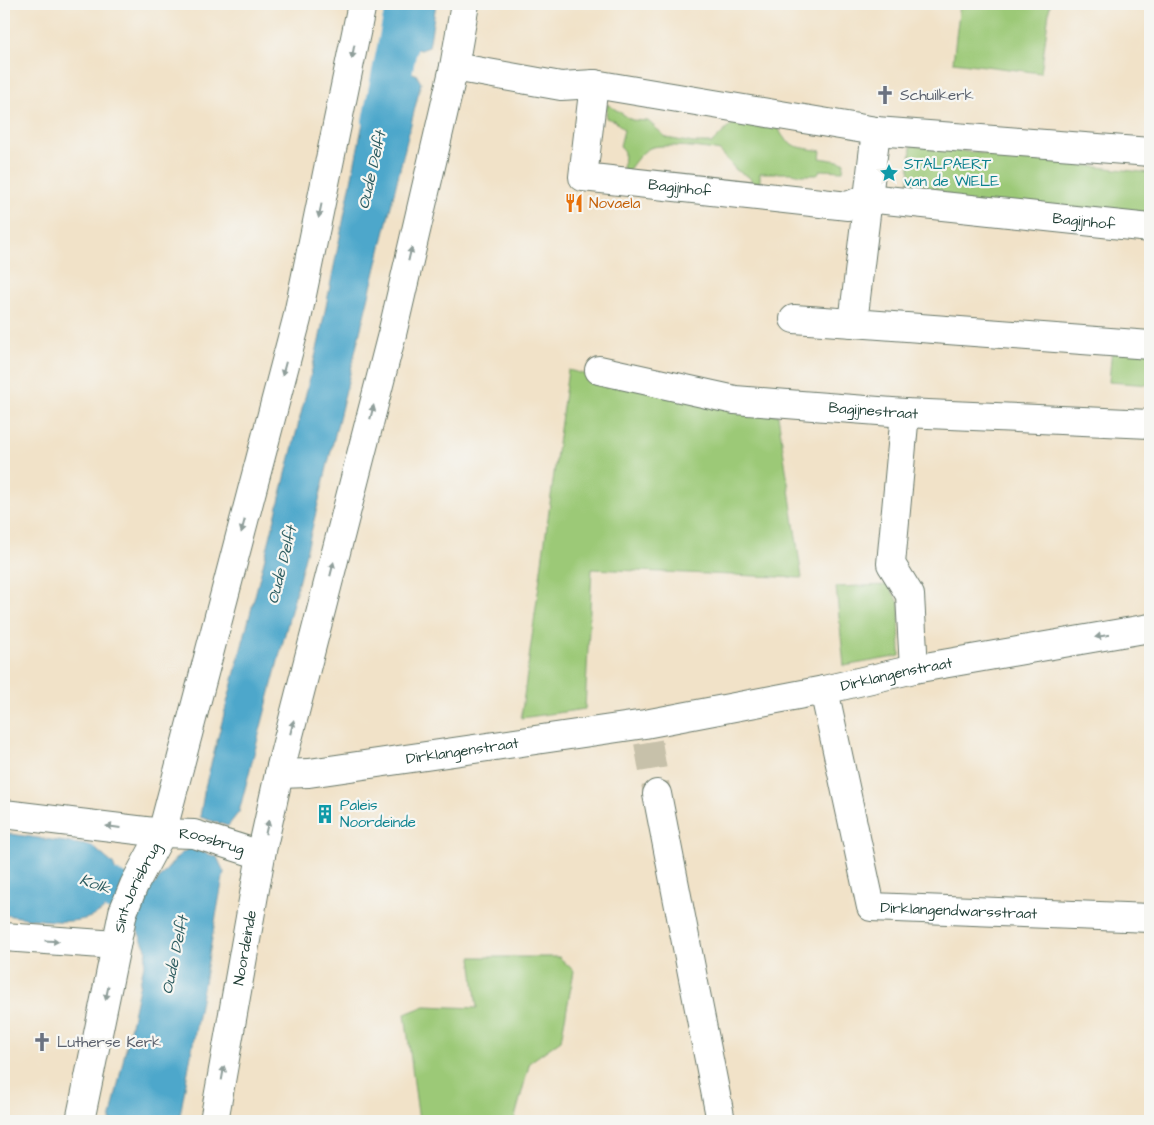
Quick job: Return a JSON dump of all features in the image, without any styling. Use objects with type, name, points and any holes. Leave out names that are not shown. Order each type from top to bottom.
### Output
[{"type":"street","points":[[4,814],[162,833],[297,319],[362,4]]},
{"type":"street","points":[[280,774],[392,334],[454,67],[465,4]]},
{"type":"street","points":[[454,67],[561,86],[594,84],[876,130],[1150,152]]},
{"type":"street","name":"Bagijnhof","points":[[594,84],[584,177],[848,206],[867,198],[1150,228]]},
{"type":"street","points":[[853,323],[876,130]]},
{"type":"street","points":[[794,319],[1150,345]]},
{"type":"street","name":"Bagijnestraat","points":[[599,370],[735,400],[905,413],[1150,424]]},
{"type":"street","points":[[905,413],[891,564],[910,596],[914,669]]},
{"type":"street","name":"Dirklangenstraat","points":[[280,774],[309,773],[646,733],[914,669],[1150,628]]},
{"type":"street","name":"Dirklangendwarsstraat","points":[[824,690],[870,907],[1150,918]]},
{"type":"street","name":"Noordeinde","points":[[214,1121],[261,855],[280,774]]},
{"type":"street","points":[[658,794],[720,1116]]},
{"type":"street","name":"Roosbrug","points":[[162,833],[194,834],[261,855]]},
{"type":"street","name":"Sint-Jorisbrug","points":[[116,945],[123,912],[134,885],[162,833]]},
{"type":"street","points":[[4,937],[116,945],[80,1121]]},
{"type":"green space","points":[[960,4],[1050,4],[1041,73],[953,62]]},
{"type":"green space","points":[[607,104],[632,120],[648,121],[667,138],[693,143],[712,143],[733,123],[764,128],[766,123],[779,129],[782,136],[791,144],[801,148],[821,151],[820,158],[844,162],[843,171],[820,170],[817,175],[760,173],[760,185],[753,183],[749,177],[736,170],[720,151],[695,147],[664,146],[650,148],[638,158],[628,171],[623,171],[624,152],[620,146],[624,130],[615,121],[606,118]]},
{"type":"green space","points":[[911,145],[1150,173],[1150,220],[908,198]]},
{"type":"green space","points":[[1112,347],[1150,350],[1150,385],[1109,382]]},
{"type":"green space","points":[[568,370],[731,410],[778,415],[802,578],[592,569],[585,709],[521,718]]},
{"type":"green space","points":[[888,585],[899,602],[900,656],[844,666],[836,587]]},
{"type":"green space","points":[[471,957],[559,957],[574,971],[561,1040],[530,1062],[514,1121],[419,1121],[405,1014],[425,1006],[477,1008]]},
{"type":"water","points":[[387,4],[436,4],[429,47],[421,50],[387,42],[381,33]]},
{"type":"water","points":[[382,66],[416,74],[421,83],[308,545],[239,812],[228,826],[200,817],[205,787],[319,341],[373,73]]},
{"type":"water","points":[[4,833],[92,846],[113,864],[119,879],[106,907],[97,914],[85,919],[72,921],[43,920],[4,915]]},
{"type":"water","points":[[189,848],[217,857],[224,872],[179,1121],[110,1121],[147,951],[135,925],[149,891],[177,857]]},
{"type":"waterway","name":"Oude Delft","points":[[382,122],[406,4]]},
{"type":"waterway","name":"Kolk","points":[[4,868],[75,876],[182,917]]},
{"type":"tunnel","points":[[648,742],[657,794]]},
{"type":"place","name":"Schuilkerk","points":[[885,95]]},
{"type":"place","name":"STALPAERT van de WIELE","points":[[889,173]]},
{"type":"place","name":"Novaela","points":[[574,203]]},
{"type":"place","name":"Paleis Noordeinde","points":[[325,814]]},
{"type":"place","name":"Lutherse Kerk","points":[[42,1042]]}]
